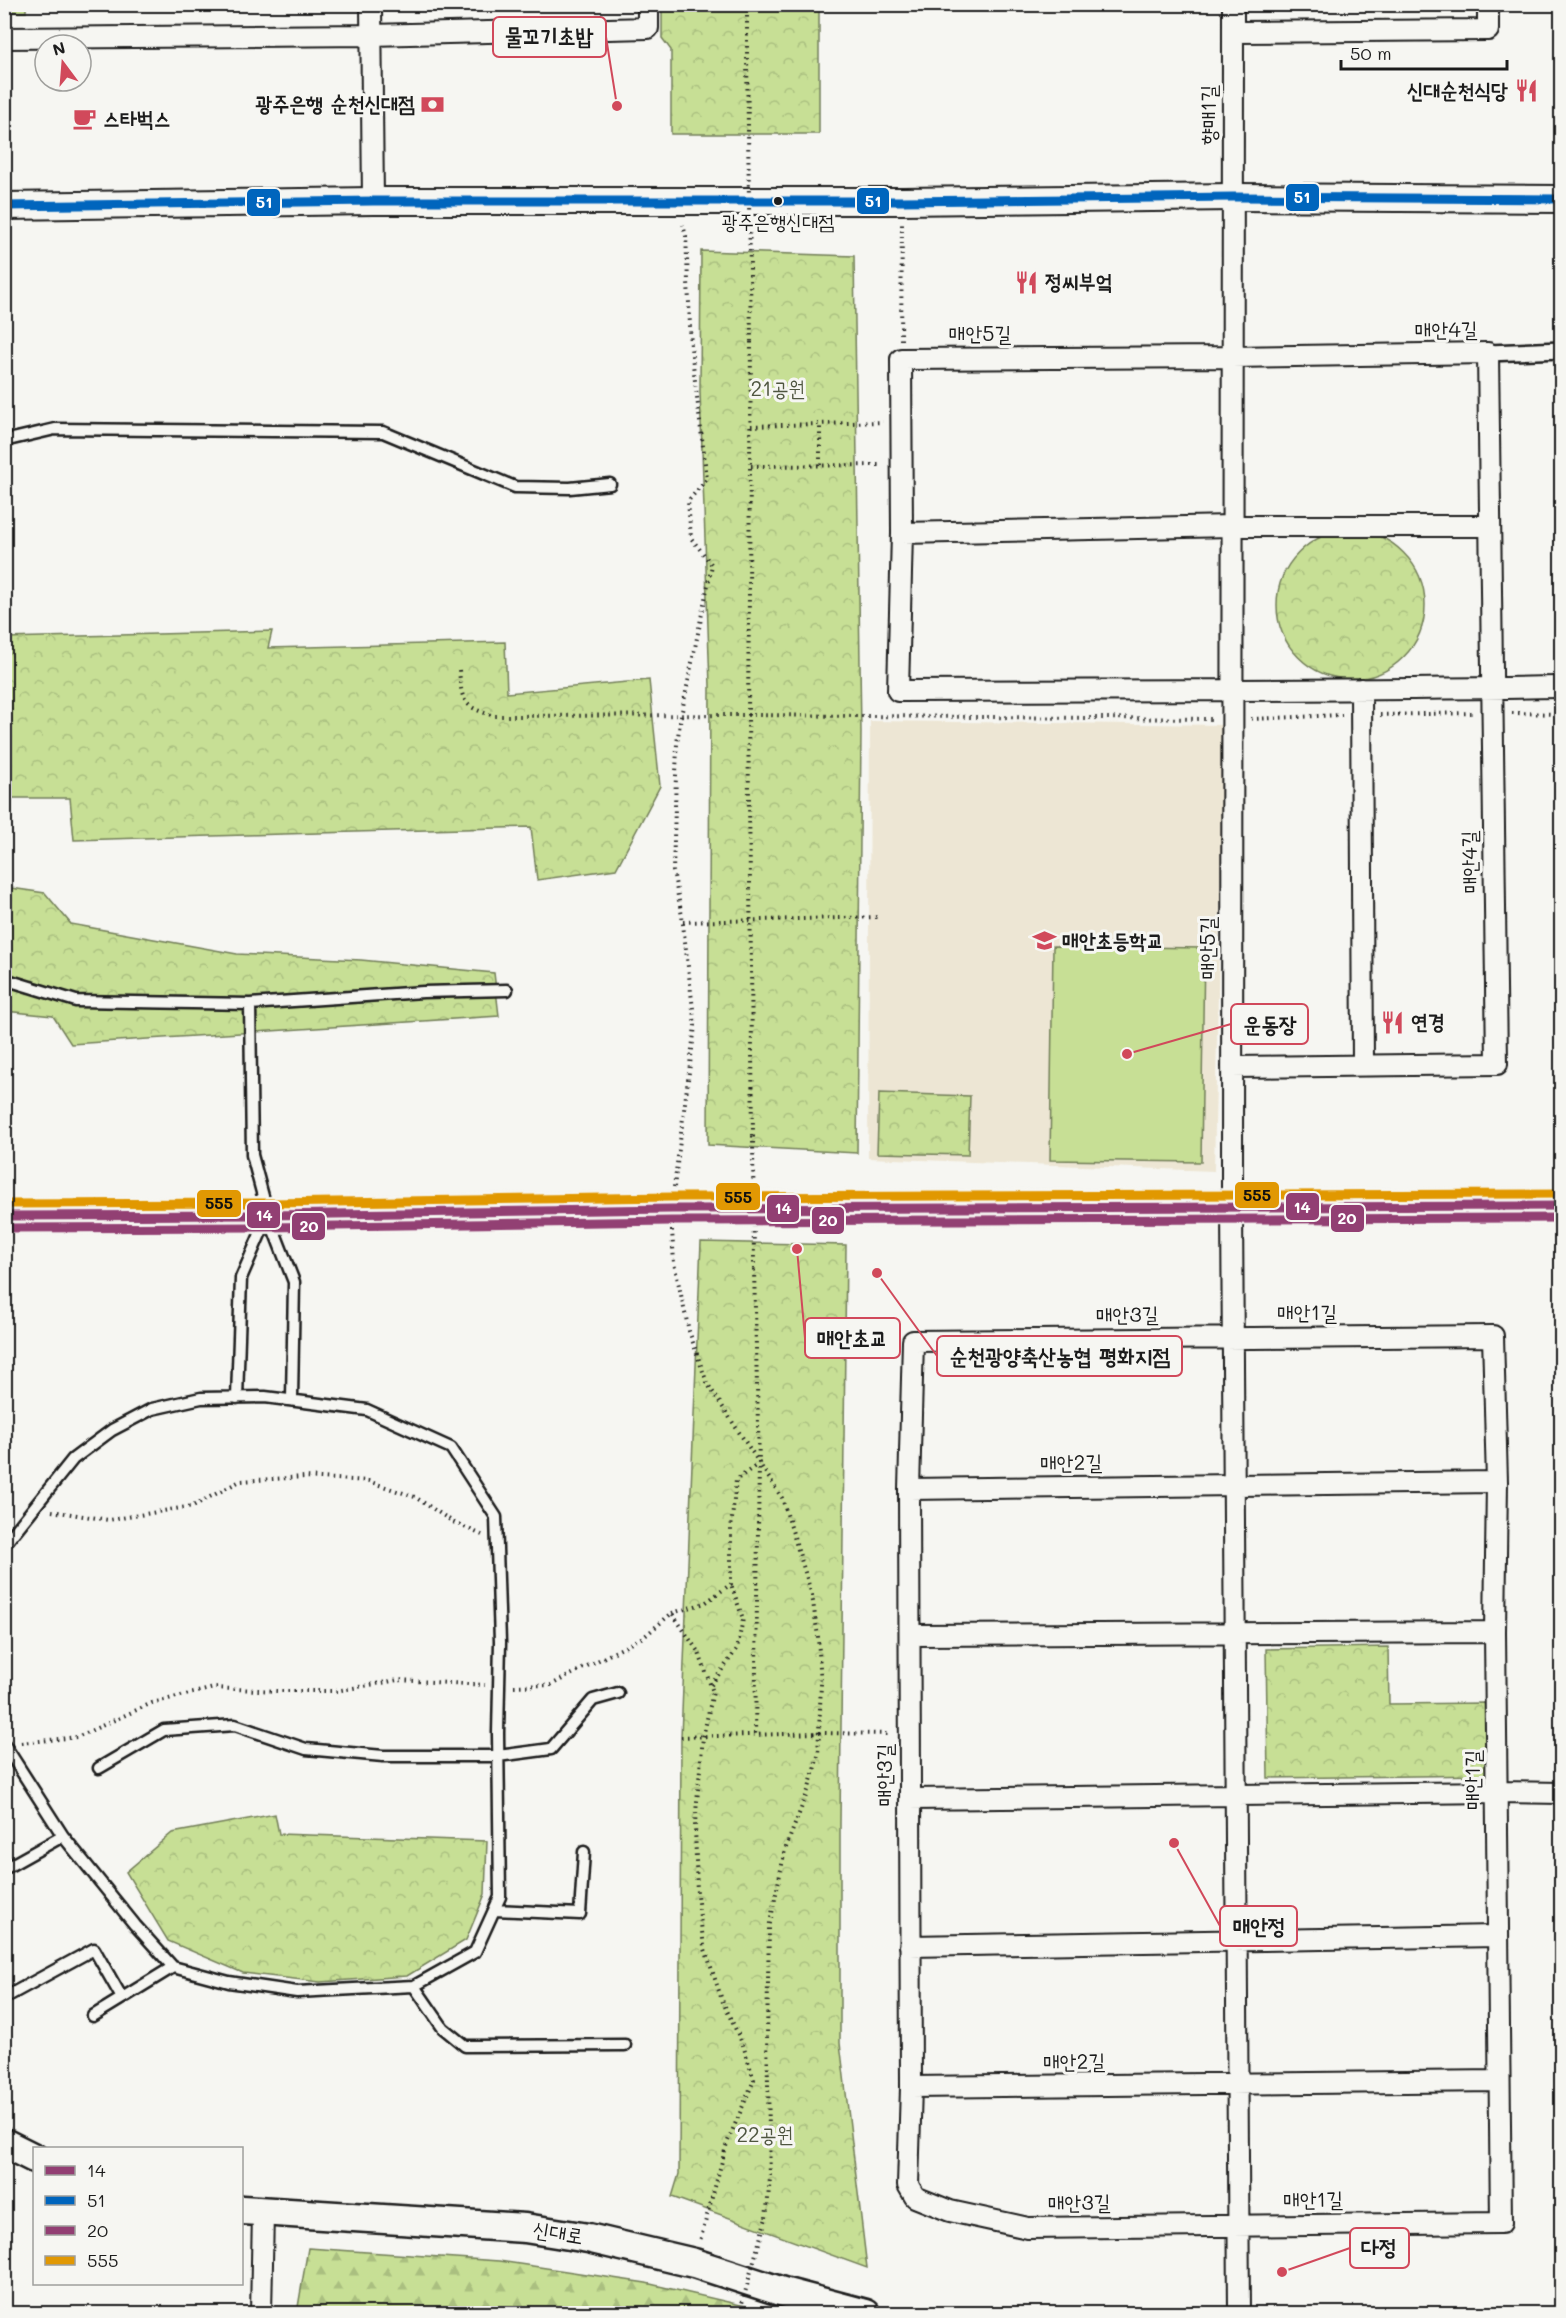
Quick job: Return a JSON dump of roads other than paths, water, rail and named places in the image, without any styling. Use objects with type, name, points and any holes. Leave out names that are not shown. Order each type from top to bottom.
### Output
[{"type":"main road","points":[[4,2143],[33,2158]]},
{"type":"main road","name":"신대로","points":[[252,2211],[525,2228],[588,2238],[694,2264],[783,2292],[866,2313]]},
{"type":"street","points":[[371,4],[373,201]]},
{"type":"street","points":[[4,38],[371,35],[648,28],[648,4]]},
{"type":"street","name":"향매1길","points":[[1233,4],[1233,197]]},
{"type":"street","points":[[1233,33],[1488,30],[1488,4]]},
{"type":"street","points":[[4,206],[373,201],[902,201],[1233,197],[1562,199]]},
{"type":"street","name":"매안5길","points":[[1232,1206],[1233,197]]},
{"type":"street","points":[[1488,353],[1562,350]]},
{"type":"street","name":"매안4길","points":[[1232,1067],[1497,1064],[1488,353],[1233,357]]},
{"type":"street","name":"매안5길","points":[[902,533],[901,358],[1233,357]]},
{"type":"street","points":[[1490,526],[1232,526],[902,533],[898,692],[1562,687]]},
{"type":"street","points":[[1361,689],[1363,1065]]},
{"type":"street","points":[[1232,1206],[1239,2313]]},
{"type":"street","points":[[4,1216],[672,1209],[1562,1206]]},
{"type":"street","name":"매안1길","points":[[1233,1338],[1493,1336],[1497,1482],[1495,1632],[1501,2223],[1239,2225]]},
{"type":"street","name":"매안3길","points":[[1233,1338],[913,1341],[909,1489],[911,2088],[908,2185],[915,2197],[950,2211],[1028,2228],[1239,2225]]},
{"type":"street","name":"매안2길","points":[[909,1489],[1497,1482]]},
{"type":"street","points":[[909,1635],[1495,1632]]},
{"type":"street","points":[[910,1799],[1562,1793]]},
{"type":"street","points":[[910,1946],[1497,1936]]},
{"type":"street","name":"매안2길","points":[[911,2088],[1499,2081]]},
{"type":"street","points":[[252,2211],[261,2313]]},
{"type":"lane","points":[[4,441],[55,429],[270,429],[383,432],[514,487],[570,488],[610,484]]},
{"type":"lane","points":[[4,979],[76,1001],[250,1004],[423,992],[507,990]]},
{"type":"lane","points":[[250,1004],[252,1155],[268,1215],[294,1282],[292,1399]]},
{"type":"lane","points":[[237,1398],[241,1278],[268,1215]]},
{"type":"lane","points":[[4,1545],[73,1459],[112,1430],[152,1409],[201,1398],[265,1396],[367,1410],[451,1448],[496,1517],[500,1642],[498,1756],[500,1897],[475,1952],[414,1986],[297,1992],[229,1982],[173,1967],[135,1925],[63,1836],[5,1745]]},
{"type":"lane","points":[[99,1768],[164,1730],[235,1725],[306,1749],[383,1756],[498,1756],[551,1749],[593,1700],[618,1693]]},
{"type":"lane","points":[[4,1869],[63,1836]]},
{"type":"lane","points":[[494,1910],[580,1914],[584,1852]]},
{"type":"lane","points":[[4,1998],[94,1949],[122,1998]]},
{"type":"lane","points":[[93,2016],[173,1967]]},
{"type":"lane","points":[[414,1986],[443,2028],[465,2046],[625,2045]]},
{"type":"place","name":"신대순천식당","points":[[1526,91]]},
{"type":"place","name":"광주은행 순천신대점","points":[[433,104]]},
{"type":"place","name":"물꼬기초밥","points":[[617,106]]},
{"type":"place","name":"스타벅스","points":[[85,119]]},
{"type":"place","name":"광주은행신대점","points":[[778,201]]},
{"type":"place","name":"정씨부엌","points":[[1027,282]]},
{"type":"place","name":"매안초등학교","points":[[1044,941]]},
{"type":"place","name":"연경","points":[[1393,1022]]},
{"type":"place","name":"운동장","points":[[1127,1054]]},
{"type":"place","name":"매안초교","points":[[797,1249]]},
{"type":"place","name":"순천광양축산농협 평화지점","points":[[877,1273]]},
{"type":"place","name":"매안정","points":[[1174,1843]]},
{"type":"place","name":"다정","points":[[1282,2272]]},
{"type":"park label","name":"21공원","points":[[778,389]]},
{"type":"park label","name":"22공원","points":[[765,2135]]}]
